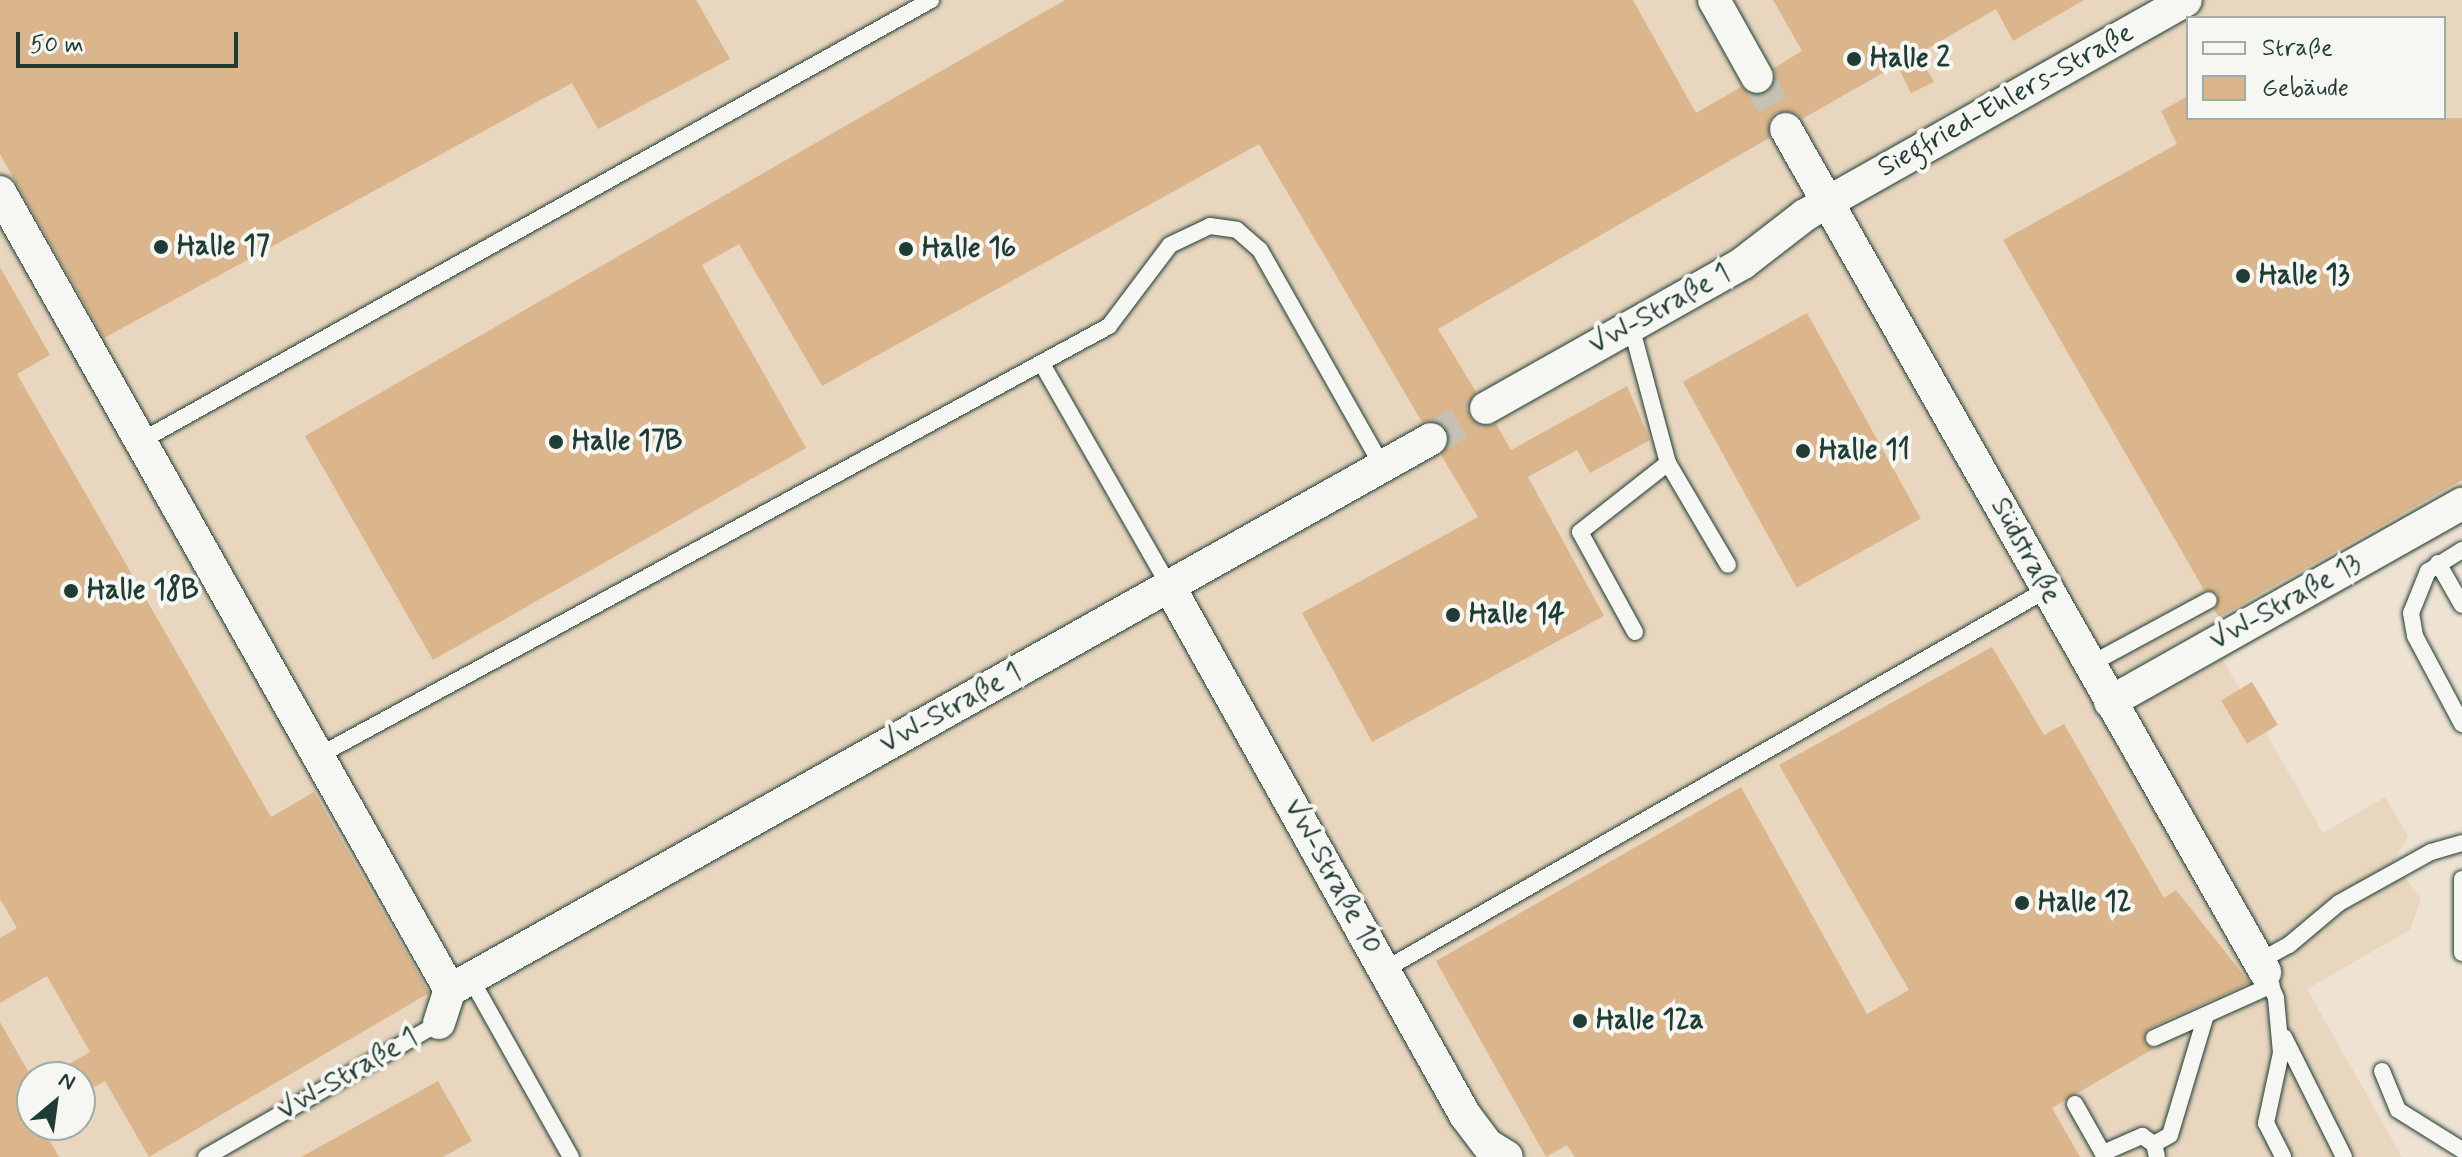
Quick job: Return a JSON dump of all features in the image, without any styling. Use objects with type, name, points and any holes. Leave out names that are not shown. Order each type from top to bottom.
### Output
[{"type":"street","points":[[1714,0],[1757,77]]},
{"type":"street","name":"Siegfried-Ehlers-Straße","points":[[1827,202],[2186,0]]},
{"type":"street","name":"Südstraße","points":[[1786,129],[2265,973]]},
{"type":"street","points":[[0,192],[320,755],[461,984]]},
{"type":"street","name":"VW-Straße 1","points":[[1486,408],[1743,263],[1827,202]]},
{"type":"street","name":"VW-Straße 1","points":[[439,1023],[461,984],[1431,439]]},
{"type":"street","name":"VW-Straße 13","points":[[2110,702],[2462,504]]},
{"type":"street","name":"VW-Straße 10","points":[[1169,586],[1475,1130],[1507,1157]]},
{"type":"lane","points":[[141,441],[931,0]]},
{"type":"lane","points":[[320,755],[1109,326],[1170,245],[1210,226],[1237,230],[1260,250],[1382,466]]},
{"type":"lane","points":[[1631,326],[1668,463],[1728,565]]},
{"type":"lane","points":[[1042,364],[1169,586]]},
{"type":"lane","points":[[1635,632],[1580,532],[1668,463]]},
{"type":"lane","points":[[2462,550],[2438,563],[2418,589],[2411,626],[2462,724]]},
{"type":"lane","points":[[2438,563],[2462,605]]},
{"type":"lane","points":[[1384,970],[2046,590]]},
{"type":"lane","points":[[2089,665],[2209,600]]},
{"type":"lane","points":[[2154,1038],[2206,1015],[2265,973],[2289,945],[2339,903],[2431,852],[2462,843]]},
{"type":"lane","points":[[2462,879],[2462,953]]},
{"type":"lane","points":[[2265,973],[2280,1024],[2344,1157]]},
{"type":"lane","points":[[461,984],[571,1157]]},
{"type":"lane","points":[[2075,1104],[2104,1155],[2132,1137],[2156,1150],[2170,1135],[2206,1015]]},
{"type":"lane","name":"VW-Straße 1","points":[[206,1157],[439,1023]]},
{"type":"lane","points":[[2280,1024],[2280,1064],[2266,1123],[2283,1157]]},
{"type":"lane","points":[[2382,1071],[2398,1110],[2462,1150]]},
{"type":"shaded area","points":[[0,0],[2462,0],[2462,525],[2223,660],[2240,689],[2252,682],[2278,725],[2266,733],[2323,833],[2385,797],[2408,836],[2393,862],[2421,898],[2410,930],[2307,989],[2402,1157],[0,1157]]},
{"type":"building","name":"Halle 17","points":[[0,0],[696,0],[730,59],[598,129],[572,83],[104,338],[0,154]]},
{"type":"building","points":[[1065,0],[1633,0],[1696,113],[1741,87],[1756,96],[1767,93],[1776,78],[1774,68],[1802,51],[1773,0],[2084,0],[2013,41],[1996,9],[1918,54],[1934,82],[1911,93],[1897,65],[1802,119],[1795,112],[1777,112],[1769,120],[1769,138],[1438,329],[1476,392],[1467,407],[1470,418],[1485,427],[1496,424],[1511,450],[1627,386],[1650,440],[1590,473],[1577,450],[1528,477],[1604,616],[1372,742],[1302,613],[1478,517],[1441,455],[1450,440],[1447,429],[1432,420],[1422,422],[1259,144],[822,386],[739,244],[702,265],[806,448],[433,660],[305,436]]},
{"type":"building","name":"Halle 13","points":[[2186,97],[2186,120],[2462,118],[2462,480],[2219,617],[2214,610],[2218,594],[2204,590],[2003,240],[2177,144],[2161,111]]},
{"type":"building","name":"Halle 18B","points":[[0,267],[50,355],[17,374],[271,817],[314,792],[429,993],[149,1157],[105,1081],[96,1086],[96,1061],[74,1061],[90,1052],[47,976],[0,1003],[0,938],[17,928],[0,899]]},
{"type":"building","name":"Halle 11","points":[[1807,313],[1921,519],[1797,587],[1683,382]]},
{"type":"building","name":"Halle 12","points":[[1992,647],[2044,735],[2064,724],[2164,898],[2176,890],[2250,983],[2149,1028],[2144,1042],[2153,1049],[2052,1108],[2080,1157],[1575,1157],[1567,1145],[1546,1157],[1436,961],[1741,787],[1867,1014],[1909,990],[1779,765]]},
{"type":"building","points":[[2252,682],[2278,725],[2247,743],[2221,701]]},
{"type":"building","points":[[0,1022],[22,1061],[16,1061],[16,1141],[50,1141],[59,1157],[0,1157]]},
{"type":"building","points":[[438,1081],[472,1141],[443,1157],[301,1157]]},
{"type":"tunnel","points":[[1757,77],[1786,129]]},
{"type":"tunnel","points":[[1431,439],[1486,408]]},
{"type":"place","name":"Halle 2","points":[[1854,59]]},
{"type":"place","name":"Halle 17","points":[[161,247]]},
{"type":"place","name":"Halle 16","points":[[906,249]]},
{"type":"place","name":"Halle 13","points":[[2243,276]]},
{"type":"place","name":"Halle 17B","points":[[556,442]]},
{"type":"place","name":"Halle 11","points":[[1803,451]]},
{"type":"place","name":"Halle 18B","points":[[71,591]]},
{"type":"place","name":"Halle 14","points":[[1453,615]]},
{"type":"place","name":"Halle 12","points":[[2022,903]]},
{"type":"place","name":"Halle 12a","points":[[1580,1021]]}]
